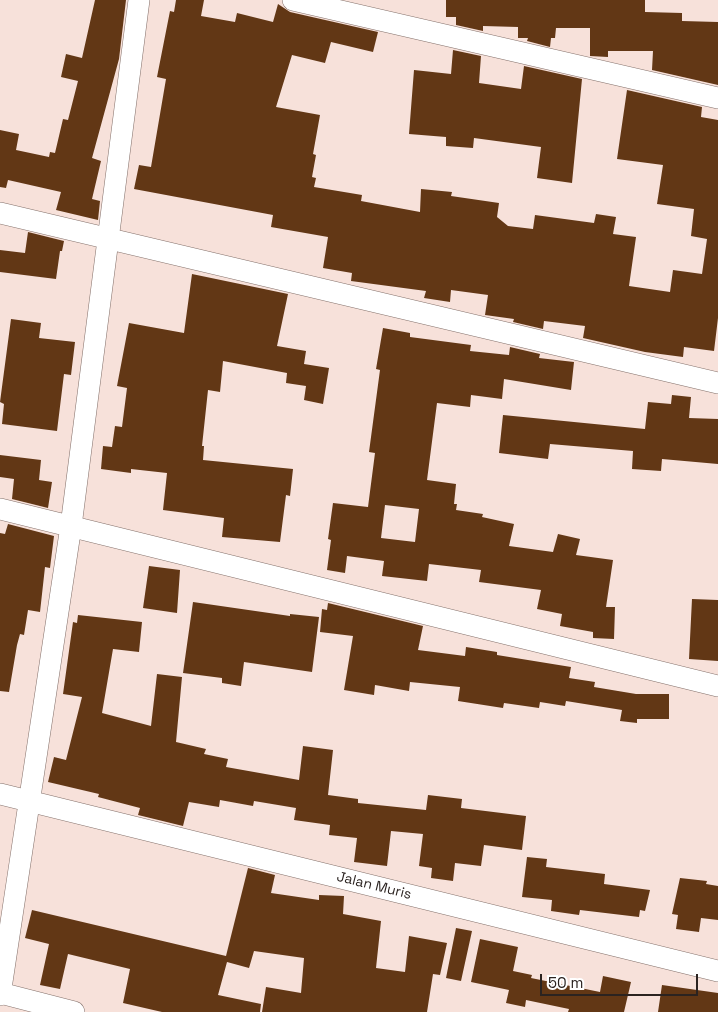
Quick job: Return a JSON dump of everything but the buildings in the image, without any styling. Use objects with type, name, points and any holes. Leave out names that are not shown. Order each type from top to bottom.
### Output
[{"type":"street","points":[[74,1012],[0,994],[71,526],[139,0]]},
{"type":"street","points":[[293,0],[718,98]]},
{"type":"street","points":[[0,214],[718,384]]},
{"type":"street","points":[[0,509],[718,686]]},
{"type":"street","name":"Jalan Muris","points":[[0,794],[718,970]]}]
